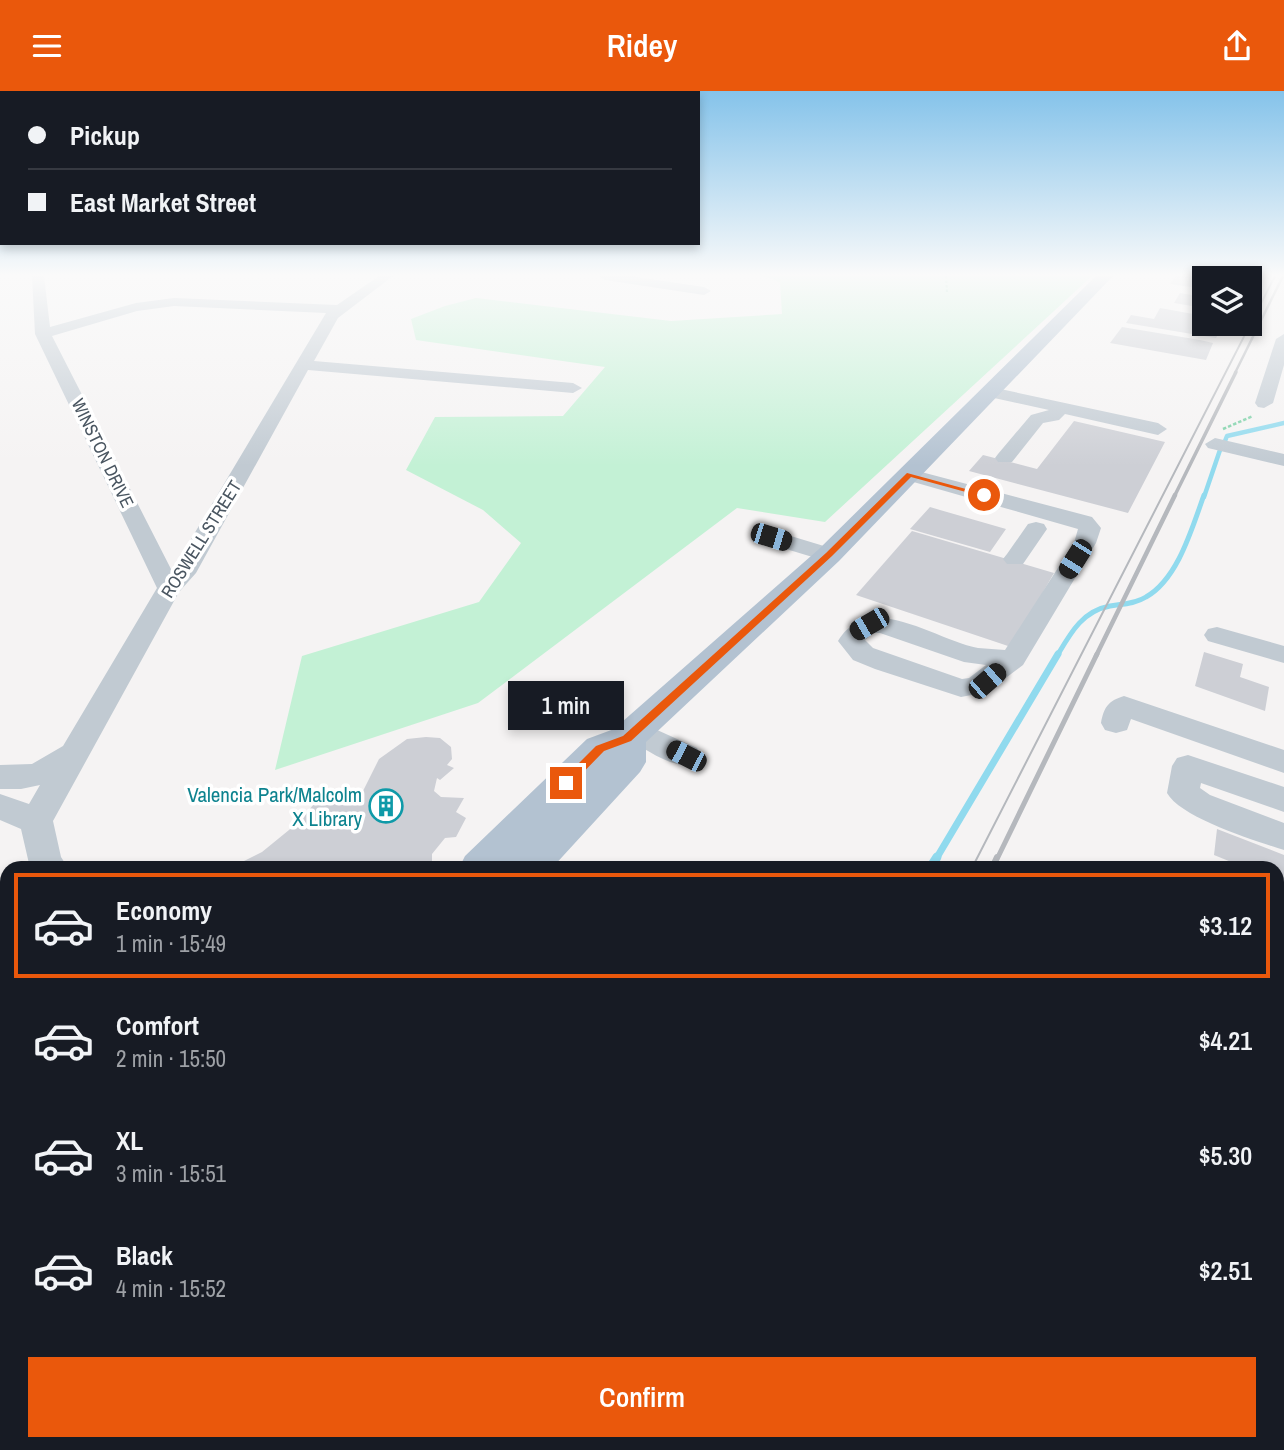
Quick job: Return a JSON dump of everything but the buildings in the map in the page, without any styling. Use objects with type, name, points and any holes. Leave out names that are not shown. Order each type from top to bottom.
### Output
[{"type":"main road","points":[[487,861],[600,748],[631,734],[829,555],[1043,339]]},
{"type":"main road","points":[[533,861],[627,762],[631,734]]},
{"type":"street","name":"WINSTON DRIVE","points":[[46,339],[169,588]]},
{"type":"street","name":"ROSWELL STREET","points":[[36,821],[169,588],[184,573],[318,339]]},
{"type":"street","points":[[1262,408],[1283,347]]},
{"type":"street","points":[[303,365],[573,387]]},
{"type":"street","points":[[991,392],[1158,429]]},
{"type":"street","points":[[1005,458],[1037,419],[1053,416],[1061,408]]},
{"type":"street","points":[[1216,438],[1284,460]]},
{"type":"street","points":[[909,475],[1084,522],[1090,528],[1085,543],[1013,659],[987,681],[961,688],[863,654],[851,641],[856,632],[869,624],[883,625],[974,656],[1013,659]]},
{"type":"street","points":[[947,505],[1085,543]]},
{"type":"street","points":[[1015,559],[1035,529]]},
{"type":"street","points":[[771,537],[829,555]]},
{"type":"street","points":[[1217,635],[1284,655]]},
{"type":"street","points":[[1116,723],[1118,711],[1124,706],[1284,762]]},
{"type":"street","points":[[631,734],[686,756]]},
{"type":"street","points":[[0,777],[17,779],[39,775],[75,753]]},
{"type":"street","points":[[1284,800],[1188,766],[1183,793],[1190,799],[1284,837]]},
{"type":"street","points":[[0,806],[36,821],[45,861]]},
{"type":"path","points":[[1216,438],[1234,422],[1262,408]]},
{"type":"green space","points":[[1023,339],[825,522],[737,508],[478,703],[275,770],[302,656],[479,602],[521,543],[483,510],[406,470],[435,417],[563,416],[605,367],[416,340]]},
{"type":"waterway","points":[[1225,441],[1227,436],[1284,423]]},
{"type":"waterway","points":[[1204,497],[1220,450]]},
{"type":"waterway","points":[[1057,656],[1084,618],[1100,609],[1137,601],[1157,589],[1175,566],[1204,495]]},
{"type":"waterway","points":[[936,859],[1058,654]]},
{"type":"waterway","points":[[934,861],[937,857]]},
{"type":"tram line","points":[[976,861],[1243,339]]},
{"type":"railway","points":[[1235,373],[1252,339]]},
{"type":"railway","points":[[1174,497],[1236,372]]},
{"type":"railway","points":[[1096,656],[1175,495]]},
{"type":"railway","points":[[997,859],[1097,654]]},
{"type":"railway","points":[[995,861],[997,857]]},
{"type":"place","name":"Valencia Park/Malcolm X Library","points":[[386,806]]},
{"type":"route","points":[[566,783],[600,748],[627,739],[829,555],[909,475],[984,495]]}]
